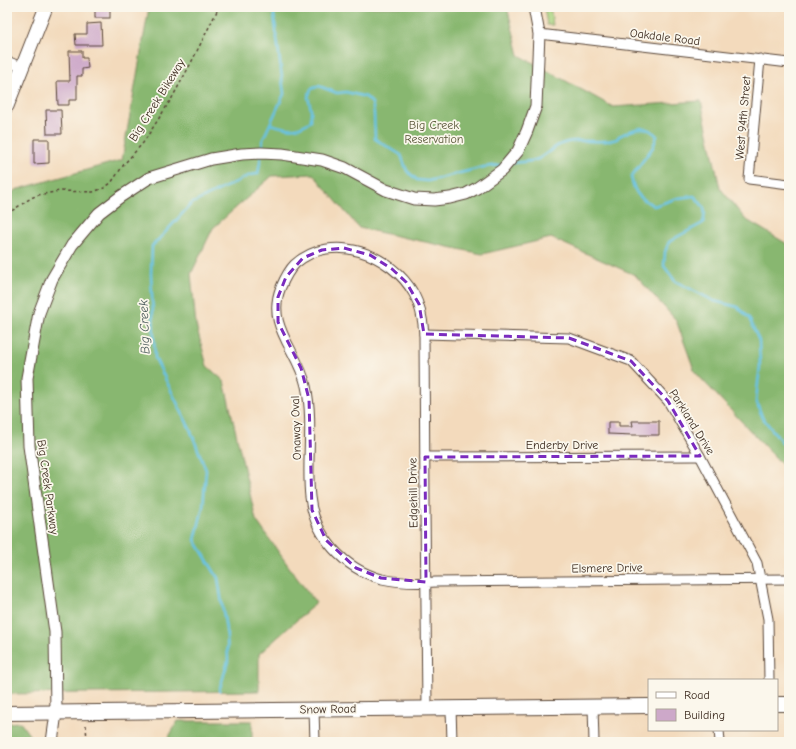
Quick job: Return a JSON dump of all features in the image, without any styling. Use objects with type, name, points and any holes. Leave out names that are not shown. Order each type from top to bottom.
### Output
[{"type":"main road","points":[[7,106],[21,67],[46,7]]},
{"type":"main road","points":[[778,704],[789,704]]},
{"type":"main road","name":"Snow Road","points":[[7,713],[648,706]]},
{"type":"street","name":"Big Creek Parkway","points":[[52,742],[56,713],[55,632],[29,446],[28,378],[39,313],[52,279],[72,245],[99,213],[149,178],[210,160],[242,154],[282,154],[322,160],[345,168],[386,190],[414,198],[434,200],[466,194],[488,182],[502,170],[518,151],[527,131],[536,106],[539,34],[534,7]]},
{"type":"street","name":"Oakdale Road","points":[[539,34],[789,63]]},
{"type":"street","name":"West 94th Street","points":[[760,60],[750,179],[789,184]]},
{"type":"street","points":[[7,61],[21,67]]},
{"type":"street","name":"Onaway Oval","points":[[406,282],[382,262],[357,250],[332,248],[322,250],[303,258],[294,265],[281,288],[278,297],[276,315],[281,333],[301,368],[306,385],[309,407],[310,499],[316,522],[321,531],[334,550],[345,560],[368,574],[393,581],[426,582]]},
{"type":"street","name":"Edgehill Drive","points":[[406,282],[419,304],[424,334],[427,708]]},
{"type":"street","name":"Parkland Drive","points":[[424,334],[569,338],[631,362],[668,401],[700,456],[757,563],[768,619],[769,679]]},
{"type":"street","name":"Enderby Drive","points":[[424,457],[700,456]]},
{"type":"street","name":"Elsmere Drive","points":[[426,582],[789,579]]},
{"type":"street","points":[[593,706],[594,742]]},
{"type":"street","points":[[451,707],[452,742]]},
{"type":"street","points":[[314,710],[315,742]]},
{"type":"street","points":[[719,731],[720,742]]},
{"type":"path","name":"Big Creek Bikeway","points":[[7,214],[38,195],[60,191],[93,192],[104,188],[111,182],[125,163],[143,143],[172,98],[219,7]]},
{"type":"path","points":[[86,725],[88,742]]},
{"type":"highlighted area","points":[[344,248],[370,255],[392,269],[406,282],[419,304],[424,334],[569,338],[631,361],[668,401],[700,456],[425,457],[426,582],[381,578],[356,568],[326,540],[312,510],[309,399],[301,368],[278,322],[278,297],[286,277],[303,258],[322,250]]},
{"type":"green space","name":"Big Creek Reservation","points":[[149,7],[507,7],[519,55],[613,107],[701,101],[720,188],[745,219],[789,245],[789,472],[695,372],[676,320],[635,275],[551,238],[482,254],[359,228],[313,174],[272,176],[213,228],[191,274],[196,325],[207,366],[224,381],[256,520],[316,603],[259,654],[259,691],[7,694],[7,199],[15,190],[122,160]]},
{"type":"green space","points":[[544,7],[550,7],[553,25],[547,25]]},
{"type":"green space","points":[[178,721],[252,721],[252,742],[166,742]]},
{"type":"green space","points":[[20,722],[34,742],[7,742],[7,723]]},
{"type":"building","points":[[95,7],[110,7],[110,18],[95,18]]},
{"type":"building","points":[[101,23],[102,45],[76,45],[75,34],[87,34],[87,24]]},
{"type":"building","points":[[69,51],[82,51],[82,58],[87,58],[88,68],[82,69],[82,76],[77,76],[77,100],[69,100],[69,105],[58,105],[57,81],[70,81]]},
{"type":"building","points":[[46,110],[61,110],[62,134],[47,134]]},
{"type":"building","points":[[34,139],[49,139],[49,163],[34,164]]},
{"type":"building","points":[[632,421],[659,421],[659,435],[608,434],[608,422],[619,422],[619,426],[633,426]]},
{"type":"waterway","name":"Big Creek","points":[[262,149],[263,139],[284,94],[273,7]]},
{"type":"waterway","points":[[270,124],[296,128],[311,121],[311,109],[308,97],[311,89],[319,86],[337,93],[346,92],[366,97],[372,103],[375,139],[401,155],[407,171],[417,180],[428,181],[484,167],[500,165]]},
{"type":"waterway","points":[[513,163],[538,159],[557,146],[570,141],[610,141],[638,128],[648,129],[657,136],[653,147],[631,177],[636,192],[641,198],[654,206],[678,198],[694,196],[705,211],[703,223],[669,242],[665,252],[664,266],[675,281],[714,301],[738,307],[749,318],[759,341],[760,366],[756,400],[762,417],[789,451]]},
{"type":"waterway","name":"Big Creek","points":[[219,691],[228,661],[227,636],[218,578],[195,540],[203,507],[206,470],[190,429],[155,358],[151,274],[152,246],[191,204],[250,175],[258,174],[261,156]]}]
